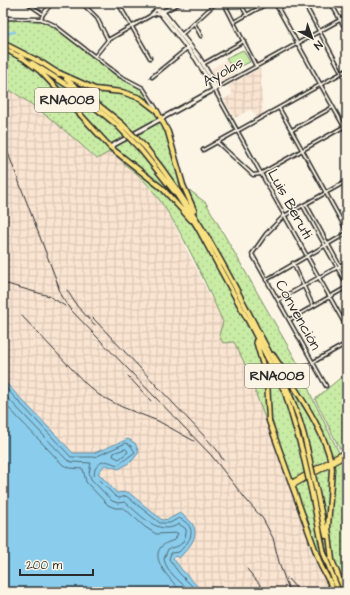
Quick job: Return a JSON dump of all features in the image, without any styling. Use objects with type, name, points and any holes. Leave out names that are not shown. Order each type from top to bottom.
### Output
[{"type":"highway","name":"RNA008","points":[[3,43],[56,72],[91,97],[120,124],[143,149],[199,226],[288,388],[299,427],[299,437],[317,493],[332,560],[345,592]]},
{"type":"highway","name":"RNA008","points":[[3,48],[20,56],[70,87],[120,124]]},
{"type":"highway","name":"RNA008","points":[[20,56],[40,71],[110,147]]},
{"type":"highway","points":[[56,72],[95,89],[122,92],[140,98],[157,111],[162,119]]},
{"type":"highway","name":"RNA008","points":[[162,119],[168,132],[183,185],[199,226],[285,392],[304,437],[304,449],[324,554],[339,592]]},
{"type":"highway","points":[[110,147],[163,189],[199,226]]},
{"type":"highway","name":"RNA008","points":[[251,326],[267,379],[269,421],[291,484]]},
{"type":"highway","points":[[258,332],[318,428],[331,462]]},
{"type":"highway","name":"RNA008","points":[[331,462],[328,527],[332,560]]},
{"type":"highway","points":[[291,484],[321,566],[335,592]]},
{"type":"main road","points":[[331,462],[347,451]]},
{"type":"main road","points":[[291,484],[347,455]]},
{"type":"street","points":[[27,3],[43,14]]},
{"type":"street","points":[[41,19],[52,3]]},
{"type":"street","points":[[82,3],[97,18],[108,40]]},
{"type":"street","points":[[118,3],[150,58]]},
{"type":"street","points":[[152,3],[162,12],[181,35],[216,89]]},
{"type":"street","points":[[156,3],[159,9]]},
{"type":"street","points":[[150,16],[169,3]]},
{"type":"street","points":[[95,56],[108,40],[150,16],[162,12],[179,3]]},
{"type":"street","points":[[181,35],[216,3]]},
{"type":"street","points":[[224,3],[256,66]]},
{"type":"street","points":[[240,3],[247,15]]},
{"type":"street","points":[[257,3],[260,8]]},
{"type":"street","points":[[234,22],[268,3]]},
{"type":"street","points":[[275,3],[347,132]]},
{"type":"street","points":[[279,10],[283,3]]},
{"type":"street","points":[[304,3],[342,73]]},
{"type":"street","points":[[331,3],[347,32]]},
{"type":"street","points":[[162,12],[203,64],[216,89]]},
{"type":"street","name":"Ayolas","points":[[110,147],[347,16]]},
{"type":"street","points":[[3,18],[41,19],[54,25],[120,76],[143,88],[157,111]]},
{"type":"street","points":[[194,23],[201,36]]},
{"type":"street","points":[[203,64],[244,41]]},
{"type":"street","points":[[152,77],[189,47]]},
{"type":"street","points":[[203,150],[347,70]]},
{"type":"street","name":"Luis Beruti","points":[[216,89],[260,174],[347,328]]},
{"type":"street","points":[[292,130],[333,107]]},
{"type":"street","points":[[266,280],[347,232],[279,108]]},
{"type":"street","points":[[217,142],[254,176],[347,125]]},
{"type":"street","points":[[284,216],[347,181]]},
{"type":"street","points":[[289,320],[347,286],[328,244],[306,204]]},
{"type":"street","points":[[303,206],[325,245],[347,279]]},
{"type":"street","name":"Convención","points":[[284,216],[266,234],[252,254],[326,386]]},
{"type":"street","points":[[278,300],[347,262]]},
{"type":"street","points":[[293,263],[305,285],[313,306]]},
{"type":"street","points":[[300,369],[347,343]]},
{"type":"shaded area","points":[[226,60],[234,74],[220,82],[217,81],[211,69]]},
{"type":"shaded area","points":[[260,68],[263,113],[257,117],[251,109],[235,118],[224,99],[233,94],[228,86]]},
{"type":"shaded area","points":[[3,86],[27,100],[57,122],[96,159],[109,152],[114,153],[131,168],[164,205],[223,322],[219,335],[234,342],[244,362],[317,562],[331,592],[203,592],[173,559],[175,556],[178,558],[173,517],[162,520],[128,492],[117,493],[98,473],[105,465],[113,468],[139,452],[135,443],[125,439],[94,453],[73,453],[3,380]]},
{"type":"green space","points":[[3,18],[41,19],[54,25],[120,76],[143,88],[147,92],[168,132],[183,185],[206,203],[301,369],[311,395],[344,463],[347,484],[347,515],[343,520],[347,517],[347,592],[331,592],[327,585],[244,362],[234,342],[223,343],[219,335],[223,322],[183,237],[157,196],[143,180],[114,154],[109,152],[97,159],[40,111],[3,86]]},
{"type":"green space","points":[[243,50],[250,62],[233,70],[226,58]]},
{"type":"green space","points":[[347,370],[347,445],[340,449],[315,399],[339,379]]},
{"type":"water","points":[[3,380],[73,453],[94,453],[128,439],[135,443],[139,452],[132,461],[119,469],[105,465],[98,473],[117,493],[128,492],[162,520],[169,519],[180,513],[188,519],[195,529],[195,535],[190,546],[185,552],[179,558],[175,556],[173,558],[203,592],[3,592]]},
{"type":"waterway","points":[[3,34],[15,32]]},
{"type":"railway","points":[[3,140],[59,287]]},
{"type":"railway","points":[[57,282],[61,296],[70,309],[211,455],[263,519],[273,538],[280,566],[290,592]]},
{"type":"railway","points":[[7,284],[49,296],[65,306]]},
{"type":"railway","points":[[67,290],[77,306],[95,325]]},
{"type":"railway","points":[[22,316],[86,384],[99,395],[122,407],[158,421],[194,441]]},
{"type":"railway","points":[[93,318],[217,450],[223,460]]},
{"type":"railway","points":[[128,376],[151,401]]},
{"type":"railway","points":[[247,569],[266,592]]},
{"type":"railway","points":[[287,578],[300,592]]}]
